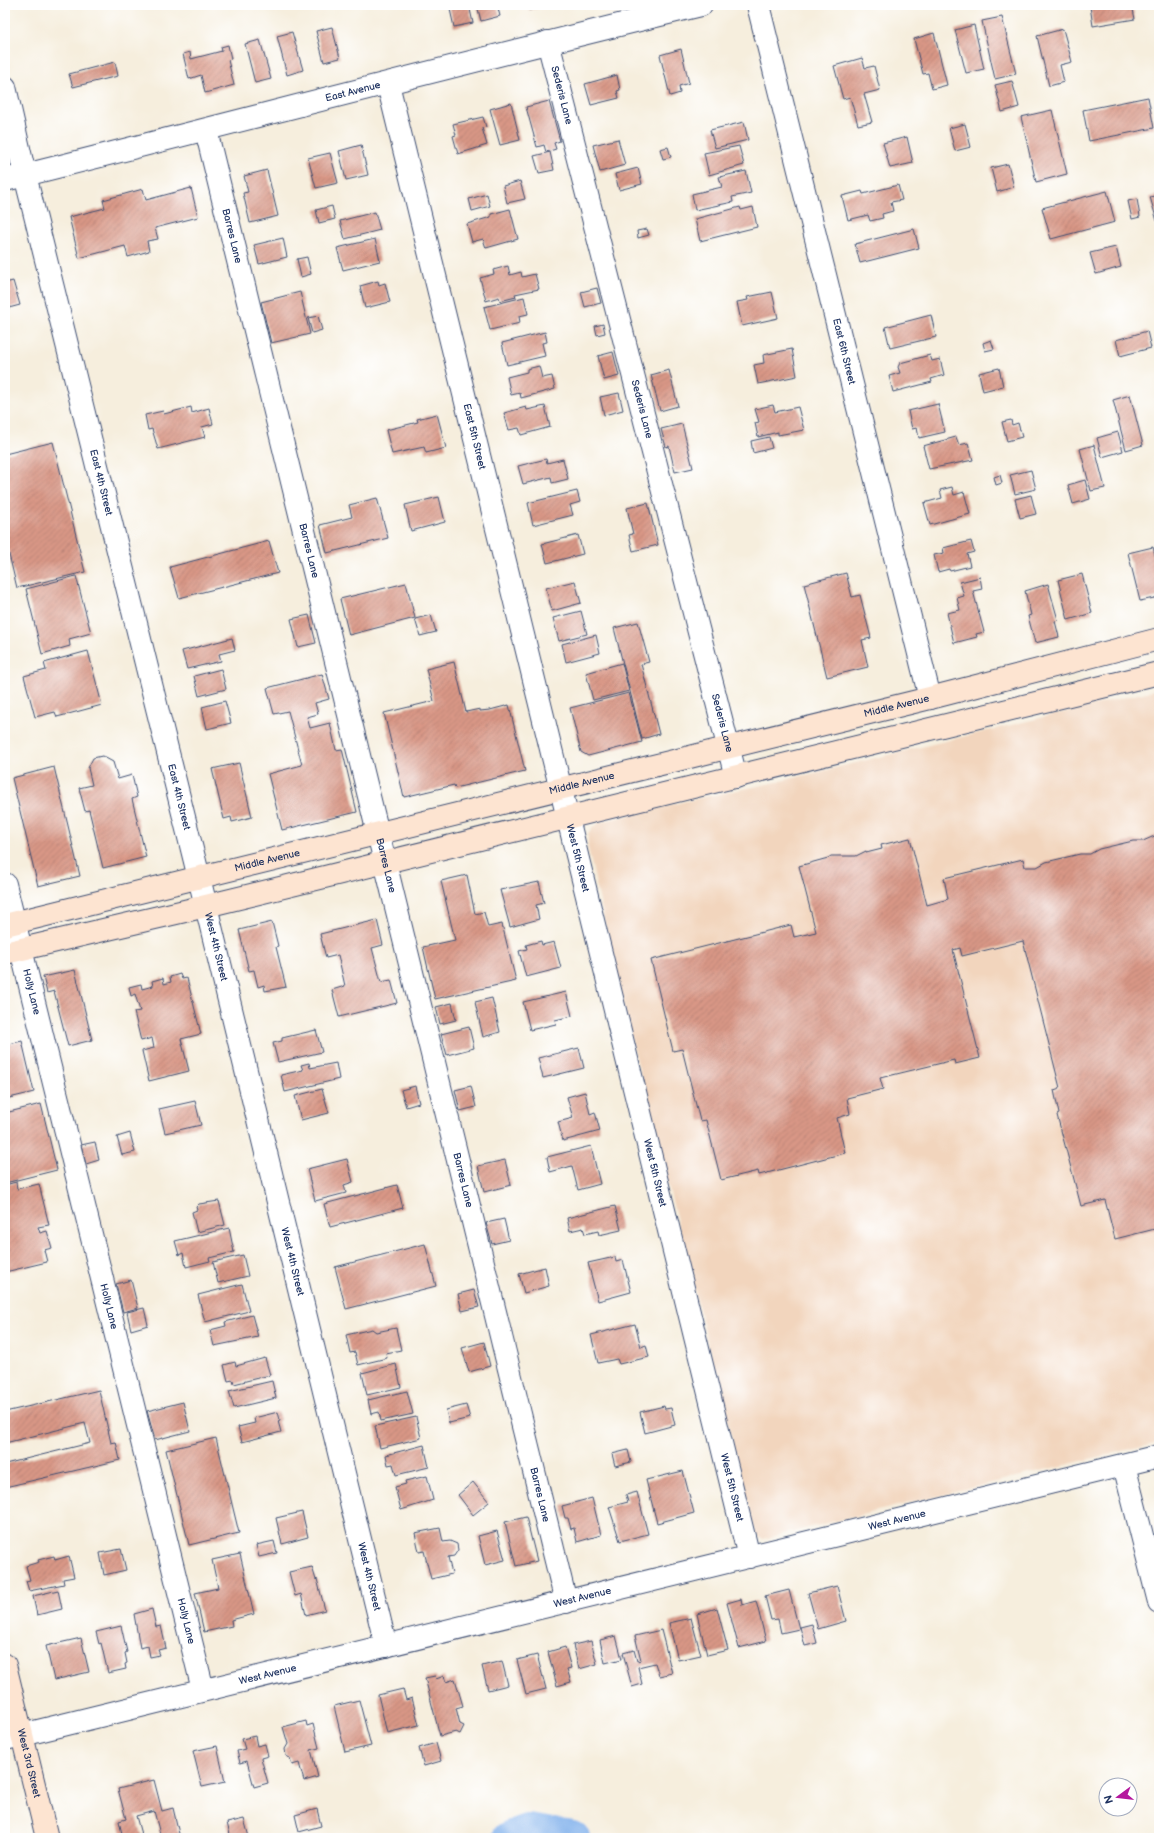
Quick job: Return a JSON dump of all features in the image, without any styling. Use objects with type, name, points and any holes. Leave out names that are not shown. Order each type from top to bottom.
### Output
[{"type":"main road","name":"Middle Avenue","points":[[10,924],[199,876],[930,698],[1159,639]]},
{"type":"main road","points":[[13,951],[206,906],[1159,673]]},
{"type":"main road","name":"West 3rd Street","points":[[5,1664],[14,1737],[47,1838]]},
{"type":"street","name":"East Avenue","points":[[15,178],[548,42],[701,5]]},
{"type":"street","name":"East 6th Street","points":[[758,5],[930,698]]},
{"type":"street","name":"Sederis Lane","points":[[548,42],[736,777]]},
{"type":"street","name":"East 5th Street","points":[[388,84],[561,789]]},
{"type":"street","name":"East 4th Street","points":[[6,100],[15,178],[199,876]]},
{"type":"street","name":"Barres Lane","points":[[206,130],[566,1602]]},
{"type":"street","name":"West 5th Street","points":[[561,789],[749,1557]]},
{"type":"street","name":"West 4th Street","points":[[199,876],[386,1646]]},
{"type":"street","name":"Holly Lane","points":[[5,884],[13,951],[203,1690]]},
{"type":"street","name":"West Avenue","points":[[14,1737],[1159,1456]]},
{"type":"street","points":[[1124,1465],[1159,1602]]},
{"type":"shaded area","points":[[1159,689],[1159,1442],[763,1539],[760,1538],[756,1534],[754,1527],[626,1017],[588,848],[588,834],[591,829],[600,822],[695,799],[777,782]]},
{"type":"building","points":[[449,5],[469,5],[473,23],[454,27]]},
{"type":"building","points":[[477,5],[497,5],[500,16],[481,21]]},
{"type":"building","points":[[528,5],[547,5],[547,6],[529,10]]},
{"type":"building","points":[[1132,5],[1135,19],[1093,26],[1090,6]]},
{"type":"building","points":[[1002,17],[1016,74],[995,79],[982,21]]},
{"type":"building","points":[[974,25],[984,69],[966,73],[955,30]]},
{"type":"building","points":[[332,27],[340,58],[324,62],[316,31]]},
{"type":"building","points":[[1063,29],[1072,62],[1060,65],[1064,82],[1049,86],[1037,36]]},
{"type":"building","points":[[292,32],[303,70],[287,75],[277,36]]},
{"type":"building","points":[[934,33],[947,85],[932,89],[928,73],[923,74],[914,39]]},
{"type":"building","points":[[260,40],[271,79],[255,83],[245,44]]},
{"type":"building","points":[[228,45],[231,59],[228,60],[234,85],[205,93],[201,75],[189,79],[183,54],[190,52],[191,59],[222,51],[221,47]]},
{"type":"building","points":[[681,49],[689,83],[679,86],[680,93],[670,96],[660,55]]},
{"type":"building","points":[[862,58],[865,68],[874,66],[880,90],[864,94],[872,122],[858,125],[850,97],[843,99],[834,66]]},
{"type":"building","points":[[115,62],[118,76],[73,87],[69,74]]},
{"type":"building","points":[[617,75],[620,90],[617,91],[619,98],[591,105],[585,84]]},
{"type":"building","points":[[1012,81],[1019,107],[1002,112],[995,85]]},
{"type":"building","points":[[1148,97],[1154,128],[1089,141],[1083,110]]},
{"type":"building","points":[[549,101],[560,141],[554,143],[556,149],[546,152],[544,145],[537,147],[526,107]]},
{"type":"building","points":[[511,103],[520,140],[500,145],[490,109]]},
{"type":"building","points":[[1052,110],[1067,174],[1036,182],[1021,117]]},
{"type":"building","points":[[483,117],[486,127],[482,128],[487,145],[458,154],[453,136],[456,135],[453,124]]},
{"type":"building","points":[[744,122],[748,140],[715,148],[710,130]]},
{"type":"building","points":[[965,124],[971,147],[955,151],[949,128]]},
{"type":"building","points":[[907,137],[913,163],[890,168],[883,143]]},
{"type":"building","points":[[618,139],[625,165],[600,172],[593,145]]},
{"type":"building","points":[[361,145],[368,175],[346,180],[339,151]]},
{"type":"building","points":[[739,146],[744,165],[709,175],[704,153]]},
{"type":"building","points":[[668,147],[671,157],[663,159],[660,149]]},
{"type":"building","points":[[550,152],[554,170],[539,173],[534,156]]},
{"type":"building","points":[[330,153],[338,183],[316,188],[308,158]]},
{"type":"building","points":[[1008,164],[1014,187],[997,192],[991,168]]},
{"type":"building","points":[[638,168],[642,184],[619,190],[615,174]]},
{"type":"building","points":[[267,170],[278,216],[250,223],[243,193],[248,192],[244,176]]},
{"type":"building","points":[[746,171],[751,193],[732,197],[733,202],[695,210],[692,194],[722,187],[719,177]]},
{"type":"building","points":[[520,181],[525,199],[507,203],[503,186]]},
{"type":"building","points":[[898,185],[902,200],[891,202],[893,211],[882,214],[883,218],[870,221],[868,215],[848,220],[842,196],[862,191],[863,194]]},
{"type":"building","points":[[191,188],[198,217],[155,228],[158,239],[147,241],[149,251],[128,257],[125,246],[79,258],[69,217],[105,208],[103,200],[143,189],[146,200]]},
{"type":"building","points":[[1107,191],[1115,222],[1051,239],[1042,208]]},
{"type":"building","points":[[487,194],[490,206],[472,211],[469,199]]},
{"type":"building","points":[[1159,195],[1159,220],[1157,221],[1150,197]]},
{"type":"building","points":[[1137,199],[1140,217],[1132,219],[1128,201]]},
{"type":"building","points":[[332,206],[335,219],[319,223],[316,210]]},
{"type":"building","points":[[740,207],[741,210],[753,207],[757,227],[700,241],[695,219]]},
{"type":"building","points":[[510,209],[518,239],[486,248],[483,239],[472,242],[467,224],[491,217],[491,214]]},
{"type":"building","points":[[375,212],[380,230],[345,239],[340,221]]},
{"type":"building","points":[[647,229],[649,235],[638,238],[637,231]]},
{"type":"building","points":[[914,229],[919,248],[860,263],[855,244]]},
{"type":"building","points":[[283,238],[287,257],[259,264],[254,245]]},
{"type":"building","points":[[375,239],[380,261],[343,270],[337,248]]},
{"type":"building","points":[[1116,247],[1121,267],[1096,274],[1090,253]]},
{"type":"building","points":[[307,257],[311,274],[301,277],[297,259]]},
{"type":"building","points":[[508,266],[510,275],[521,272],[522,277],[535,274],[539,289],[515,294],[516,297],[500,301],[499,297],[486,301],[480,278],[494,274],[493,270]]},
{"type":"building","points":[[13,281],[20,305],[5,309],[5,283]]},
{"type":"building","points":[[378,281],[379,285],[385,283],[390,302],[365,308],[360,286]]},
{"type":"building","points":[[597,288],[601,303],[585,307],[581,292]]},
{"type":"building","points":[[300,292],[310,334],[271,343],[261,302]]},
{"type":"building","points":[[772,292],[778,318],[742,326],[737,302],[748,300],[747,297]]},
{"type":"building","points":[[524,297],[528,314],[519,316],[520,323],[490,330],[484,307]]},
{"type":"building","points":[[931,315],[936,337],[890,348],[885,327]]},
{"type":"building","points":[[318,316],[322,330],[312,333],[308,318]]},
{"type":"building","points":[[603,324],[605,333],[597,335],[595,326]]},
{"type":"building","points":[[1147,331],[1151,348],[1120,356],[1116,340]]},
{"type":"building","points":[[545,332],[547,342],[542,343],[545,356],[507,365],[502,343]]},
{"type":"building","points":[[991,340],[994,349],[985,351],[983,343]]},
{"type":"building","points":[[792,349],[797,376],[758,384],[754,365],[764,363],[763,355]]},
{"type":"building","points":[[613,352],[619,376],[604,380],[598,356]]},
{"type":"building","points":[[930,355],[932,361],[940,359],[944,375],[931,379],[932,382],[893,392],[889,376],[900,373],[898,367],[900,363]]},
{"type":"building","points":[[539,366],[542,378],[552,376],[555,389],[521,398],[520,393],[511,395],[507,377],[527,372],[527,369]]},
{"type":"building","points":[[999,368],[1003,386],[983,391],[979,373]]},
{"type":"building","points":[[669,370],[678,406],[660,411],[651,375]]},
{"type":"building","points":[[619,393],[623,410],[604,415],[600,397]]},
{"type":"building","points":[[1130,395],[1143,445],[1126,450],[1113,400]]},
{"type":"building","points":[[938,404],[945,432],[919,438],[917,428],[912,429],[908,411]]},
{"type":"building","points":[[773,405],[775,412],[798,407],[804,430],[778,435],[778,432],[758,437],[755,423],[759,422],[755,409]]},
{"type":"building","points":[[545,406],[550,427],[521,435],[519,428],[509,430],[504,413],[526,407],[527,410]]},
{"type":"building","points":[[191,407],[192,413],[209,408],[213,424],[202,427],[205,437],[158,449],[152,429],[148,430],[145,415],[163,411],[164,414]]},
{"type":"building","points":[[437,414],[446,448],[426,453],[424,447],[392,454],[386,430],[418,422],[417,419]]},
{"type":"building","points":[[1011,420],[1012,425],[1018,423],[1022,437],[1007,441],[1002,422]]},
{"type":"building","points":[[682,424],[693,468],[675,472],[669,446],[666,447],[661,429]]},
{"type":"building","points":[[1118,432],[1123,451],[1102,457],[1097,438]]},
{"type":"building","points":[[769,437],[772,448],[753,453],[751,441]]},
{"type":"building","points":[[956,437],[959,445],[968,443],[973,460],[929,469],[923,446]]},
{"type":"building","points":[[53,442],[85,572],[17,588],[5,538],[5,454]]},
{"type":"building","points":[[1094,445],[1105,488],[1091,491],[1080,449]]},
{"type":"building","points":[[546,459],[547,463],[563,459],[568,479],[552,483],[551,477],[523,484],[518,466]]},
{"type":"building","points":[[1031,470],[1036,489],[1015,494],[1010,475]]},
{"type":"building","points":[[1000,475],[1002,483],[996,485],[994,477]]},
{"type":"building","points":[[1085,480],[1090,499],[1073,504],[1068,485]]},
{"type":"building","points":[[952,487],[954,495],[964,492],[970,514],[930,525],[924,503],[942,498],[940,490]]},
{"type":"building","points":[[577,491],[580,502],[570,505],[573,515],[533,525],[528,503]]},
{"type":"building","points":[[1031,495],[1036,514],[1020,518],[1015,499]]},
{"type":"building","points":[[439,497],[445,522],[411,531],[405,505]]},
{"type":"building","points":[[377,498],[388,538],[327,553],[320,525],[352,517],[349,505]]},
{"type":"building","points":[[648,503],[658,545],[633,551],[629,535],[633,534],[627,508]]},
{"type":"building","points":[[578,535],[583,554],[547,563],[542,544]]},
{"type":"building","points":[[269,541],[278,573],[179,598],[170,567]]},
{"type":"building","points":[[971,541],[974,552],[967,554],[970,566],[950,571],[949,569],[938,572],[934,555],[944,553],[943,548]]},
{"type":"building","points":[[1153,547],[1159,570],[1159,597],[1140,601],[1128,553]]},
{"type":"building","points":[[846,573],[852,597],[860,595],[871,638],[862,640],[868,667],[827,677],[804,584]]},
{"type":"building","points":[[1082,574],[1092,613],[1068,620],[1058,580]]},
{"type":"building","points":[[76,576],[91,633],[69,639],[70,646],[42,654],[26,589]]},
{"type":"building","points":[[980,577],[982,589],[973,591],[984,632],[976,634],[977,637],[954,643],[947,613],[960,610],[957,598],[964,596],[960,582]]},
{"type":"building","points":[[575,581],[581,603],[552,611],[546,588]]},
{"type":"building","points":[[406,583],[415,618],[349,635],[340,599]]},
{"type":"building","points":[[1048,584],[1058,620],[1055,621],[1059,637],[1035,643],[1028,616],[1031,615],[1025,591]]},
{"type":"building","points":[[581,611],[587,634],[559,641],[553,618]]},
{"type":"building","points":[[309,615],[316,643],[298,647],[291,619]]},
{"type":"building","points":[[431,615],[436,632],[420,636],[415,619]]},
{"type":"building","points":[[638,622],[649,662],[641,664],[659,734],[642,739],[614,628]]},
{"type":"building","points":[[596,635],[600,653],[566,662],[562,644]]},
{"type":"building","points":[[232,638],[235,650],[219,654],[221,661],[187,669],[182,651]]},
{"type":"building","points":[[88,651],[102,705],[57,717],[55,712],[35,717],[24,676],[46,670],[44,663]]},
{"type":"building","points":[[454,662],[466,712],[480,709],[480,711],[490,710],[509,705],[525,771],[455,788],[454,785],[404,797],[384,713],[434,701],[426,669]]},
{"type":"building","points":[[622,663],[629,691],[593,700],[586,673]]},
{"type":"building","points":[[221,669],[226,689],[199,696],[194,676]]},
{"type":"building","points":[[322,674],[329,699],[315,703],[318,714],[307,717],[310,728],[330,723],[336,750],[342,749],[357,812],[282,830],[268,774],[302,765],[288,711],[274,714],[267,688]]},
{"type":"building","points":[[629,693],[642,742],[588,756],[581,752],[570,708]]},
{"type":"building","points":[[225,701],[231,723],[207,729],[202,707]]},
{"type":"building","points":[[102,756],[113,762],[118,779],[132,775],[137,797],[132,799],[146,857],[103,868],[89,810],[85,811],[79,788],[92,785],[88,768],[93,758]]},
{"type":"building","points":[[239,763],[252,817],[232,822],[231,817],[224,819],[212,769]]},
{"type":"building","points":[[54,767],[80,876],[38,886],[12,778]]},
{"type":"building","points":[[1159,834],[1159,1228],[1115,1239],[1105,1200],[1081,1206],[1057,1115],[1059,1114],[1054,1090],[1060,1088],[1023,941],[962,956],[960,948],[953,950],[980,1058],[955,1064],[954,1060],[880,1078],[883,1089],[847,1098],[850,1114],[837,1118],[845,1153],[759,1175],[758,1171],[721,1180],[706,1120],[700,1121],[682,1049],[673,1051],[651,960],[791,925],[794,937],[816,932],[799,866],[831,856],[856,856],[866,851],[866,853],[882,849],[881,845],[910,838],[927,905],[948,899],[944,878],[1023,859],[1025,867],[1037,867],[1046,862],[1080,854],[1090,854],[1099,849],[1133,841],[1143,841]]},
{"type":"building","points":[[467,875],[475,914],[484,912],[488,927],[502,924],[516,981],[435,999],[423,947],[455,940],[441,881]]},
{"type":"building","points":[[539,882],[544,903],[536,905],[539,919],[510,927],[500,890]]},
{"type":"building","points":[[377,920],[383,945],[372,948],[381,982],[391,980],[397,1003],[339,1017],[332,990],[345,986],[338,955],[326,958],[320,934]]},
{"type":"building","points":[[272,922],[278,946],[276,947],[286,987],[265,991],[264,985],[258,987],[254,970],[249,971],[239,930]]},
{"type":"building","points":[[541,941],[542,945],[554,942],[561,968],[526,977],[519,951],[527,949],[526,945]]},
{"type":"building","points":[[75,970],[92,1040],[68,1046],[54,991],[47,993],[43,977]]},
{"type":"building","points":[[180,974],[182,979],[187,978],[201,1034],[181,1039],[189,1071],[149,1081],[142,1051],[154,1048],[152,1038],[141,1041],[134,1012],[140,1011],[135,994],[131,996],[129,987],[141,984],[142,989],[153,986],[152,981],[163,978],[164,984],[171,982],[170,977]]},
{"type":"building","points":[[566,992],[572,1016],[555,1020],[556,1024],[530,1030],[523,1002]]},
{"type":"building","points":[[492,998],[500,1032],[483,1037],[475,1002]]},
{"type":"building","points":[[452,1003],[456,1020],[440,1024],[436,1007]]},
{"type":"building","points":[[469,1027],[474,1048],[447,1055],[441,1034]]},
{"type":"building","points":[[316,1030],[322,1052],[278,1062],[273,1043],[282,1041],[282,1038]]},
{"type":"building","points":[[5,1032],[9,1044],[22,1041],[34,1092],[5,1099]]},
{"type":"building","points":[[579,1048],[584,1068],[543,1078],[538,1058]]},
{"type":"building","points":[[309,1063],[310,1068],[336,1063],[339,1079],[285,1092],[281,1075],[303,1070],[301,1065]]},
{"type":"building","points":[[415,1086],[419,1103],[406,1107],[401,1090]]},
{"type":"building","points":[[471,1086],[476,1107],[460,1111],[455,1090]]},
{"type":"building","points":[[322,1089],[329,1113],[301,1120],[295,1096]]},
{"type":"building","points":[[585,1092],[590,1114],[595,1112],[600,1131],[563,1141],[558,1122],[573,1118],[567,1097]]},
{"type":"building","points":[[195,1101],[201,1125],[165,1133],[159,1109]]},
{"type":"building","points":[[41,1104],[57,1170],[5,1183],[5,1113]]},
{"type":"building","points":[[130,1133],[135,1152],[122,1155],[117,1137]]},
{"type":"building","points":[[95,1142],[99,1160],[86,1164],[81,1145]]},
{"type":"building","points":[[591,1146],[600,1184],[578,1190],[572,1166],[550,1172],[547,1157]]},
{"type":"building","points":[[347,1159],[353,1182],[344,1185],[346,1193],[315,1201],[307,1169]]},
{"type":"building","points":[[505,1160],[511,1185],[484,1192],[478,1166]]},
{"type":"building","points":[[16,1182],[17,1189],[39,1184],[49,1225],[38,1227],[40,1233],[47,1231],[52,1248],[44,1250],[47,1262],[5,1272],[5,1185]]},
{"type":"building","points":[[397,1185],[403,1208],[330,1227],[324,1204]]},
{"type":"building","points":[[219,1201],[225,1225],[197,1232],[192,1212],[197,1210],[196,1207],[199,1204]]},
{"type":"building","points":[[615,1206],[621,1230],[599,1235],[598,1231],[585,1234],[583,1228],[570,1231],[567,1218]]},
{"type":"building","points":[[504,1219],[509,1240],[492,1244],[486,1223]]},
{"type":"building","points":[[229,1228],[234,1252],[209,1258],[210,1261],[186,1267],[183,1253],[179,1255],[175,1241]]},
{"type":"building","points":[[425,1244],[436,1286],[346,1309],[335,1267]]},
{"type":"building","points":[[243,1255],[248,1276],[218,1283],[213,1262]]},
{"type":"building","points":[[615,1257],[616,1262],[623,1260],[631,1292],[598,1301],[588,1263]]},
{"type":"building","points":[[545,1267],[549,1286],[524,1293],[519,1274]]},
{"type":"building","points":[[131,1280],[138,1308],[123,1312],[116,1284]]},
{"type":"building","points":[[242,1284],[249,1311],[205,1322],[198,1295]]},
{"type":"building","points":[[474,1290],[479,1307],[462,1311],[458,1294]]},
{"type":"building","points":[[144,1308],[148,1325],[131,1330],[127,1312]]},
{"type":"building","points":[[252,1315],[258,1337],[214,1346],[210,1330],[226,1326],[225,1322]]},
{"type":"building","points":[[635,1324],[641,1347],[646,1345],[649,1357],[619,1364],[617,1359],[598,1363],[591,1335]]},
{"type":"building","points":[[396,1328],[401,1350],[386,1353],[387,1358],[358,1365],[355,1352],[350,1353],[346,1335],[372,1329],[376,1332]]},
{"type":"building","points":[[484,1342],[490,1366],[469,1372],[462,1348]]},
{"type":"building","points":[[265,1358],[270,1375],[234,1384],[233,1380],[228,1381],[224,1365],[235,1362],[236,1366]]},
{"type":"building","points":[[396,1364],[401,1387],[367,1395],[362,1373]]},
{"type":"building","points":[[272,1381],[276,1398],[234,1408],[229,1391]]},
{"type":"building","points":[[99,1390],[111,1443],[116,1442],[120,1460],[5,1487],[5,1464],[90,1443],[85,1423],[5,1443],[5,1412]]},
{"type":"building","points":[[407,1391],[413,1414],[381,1421],[379,1412],[371,1414],[368,1400]]},
{"type":"building","points":[[183,1402],[190,1431],[155,1440],[147,1411]]},
{"type":"building","points":[[466,1405],[470,1418],[449,1423],[446,1410]]},
{"type":"building","points":[[664,1406],[665,1409],[671,1408],[675,1425],[645,1433],[640,1412]]},
{"type":"building","points":[[278,1412],[280,1420],[278,1421],[281,1432],[242,1442],[238,1427],[255,1423],[254,1418]]},
{"type":"building","points":[[416,1417],[421,1438],[380,1448],[375,1426]]},
{"type":"building","points":[[216,1438],[239,1533],[189,1545],[166,1450]]},
{"type":"building","points":[[424,1445],[429,1467],[396,1475],[393,1464],[388,1465],[386,1455]]},
{"type":"building","points":[[628,1450],[631,1462],[615,1466],[612,1454]]},
{"type":"building","points":[[683,1471],[694,1513],[657,1523],[646,1480]]},
{"type":"building","points":[[427,1476],[433,1500],[401,1510],[395,1487],[406,1484],[405,1481]]},
{"type":"building","points":[[473,1482],[489,1502],[473,1515],[458,1495]]},
{"type":"building","points":[[637,1492],[648,1534],[620,1541],[609,1507],[628,1502],[626,1495]]},
{"type":"building","points":[[592,1498],[601,1535],[577,1542],[574,1528],[571,1529],[568,1518],[565,1518],[562,1506]]},
{"type":"building","points":[[302,1512],[308,1537],[282,1544],[276,1518]]},
{"type":"building","points":[[526,1517],[537,1561],[516,1566],[505,1522]]},
{"type":"building","points":[[440,1528],[443,1542],[450,1541],[457,1544],[458,1550],[454,1556],[448,1557],[452,1574],[431,1579],[424,1551],[419,1552],[415,1533]]},
{"type":"building","points":[[497,1531],[505,1560],[485,1565],[478,1536]]},
{"type":"building","points":[[274,1541],[277,1553],[259,1557],[256,1545]]},
{"type":"building","points":[[121,1549],[126,1570],[104,1575],[100,1553]]},
{"type":"building","points":[[240,1554],[254,1614],[231,1620],[232,1626],[204,1632],[195,1593],[218,1588],[212,1560]]},
{"type":"building","points":[[54,1556],[55,1560],[69,1556],[74,1577],[63,1579],[64,1584],[29,1591],[26,1581],[30,1580],[26,1566],[39,1562],[38,1560]]},
{"type":"building","points":[[312,1567],[316,1580],[317,1579],[325,1610],[306,1615],[301,1594],[295,1596],[289,1572]]},
{"type":"building","points":[[837,1586],[846,1621],[818,1629],[808,1593]]},
{"type":"building","points":[[58,1590],[62,1609],[37,1615],[33,1596]]},
{"type":"building","points":[[789,1590],[799,1629],[781,1633],[778,1619],[771,1620],[765,1596]]},
{"type":"building","points":[[741,1599],[742,1605],[756,1601],[766,1641],[739,1648],[727,1603]]},
{"type":"building","points":[[717,1608],[728,1650],[707,1655],[697,1614]]},
{"type":"building","points":[[152,1609],[156,1627],[161,1626],[166,1648],[158,1650],[160,1655],[150,1657],[148,1646],[140,1648],[134,1614]]},
{"type":"building","points":[[691,1618],[701,1655],[678,1660],[669,1623]]},
{"type":"building","points":[[812,1624],[817,1643],[805,1646],[800,1627]]},
{"type":"building","points":[[121,1626],[127,1652],[125,1653],[127,1663],[125,1664],[126,1669],[108,1673],[101,1643],[99,1644],[96,1632]]},
{"type":"building","points":[[661,1630],[672,1673],[659,1676],[655,1663],[638,1667],[642,1684],[632,1687],[623,1653],[634,1650],[637,1661],[641,1660],[635,1636]]},
{"type":"building","points":[[616,1636],[622,1659],[605,1663],[600,1640]]},
{"type":"building","points":[[81,1638],[89,1672],[54,1680],[46,1646]]},
{"type":"building","points":[[591,1641],[597,1664],[579,1669],[573,1645]]},
{"type":"building","points":[[565,1647],[571,1668],[567,1669],[571,1682],[557,1686],[548,1652]]},
{"type":"building","points":[[537,1655],[546,1689],[526,1694],[517,1660]]},
{"type":"building","points":[[502,1661],[508,1685],[488,1690],[482,1666]]},
{"type":"building","points":[[435,1676],[436,1679],[444,1676],[446,1682],[455,1679],[463,1706],[456,1708],[460,1724],[464,1726],[460,1734],[456,1732],[440,1736],[425,1678]]},
{"type":"building","points":[[403,1689],[406,1700],[412,1698],[419,1725],[387,1733],[378,1695]]},
{"type":"building","points":[[359,1700],[371,1746],[345,1752],[334,1706]]},
{"type":"building","points":[[306,1721],[307,1726],[313,1724],[319,1748],[311,1750],[318,1777],[304,1781],[299,1763],[292,1765],[290,1758],[286,1756],[285,1749],[288,1744],[283,1727]]},
{"type":"building","points":[[255,1736],[257,1746],[265,1744],[268,1756],[261,1758],[268,1783],[254,1787],[247,1761],[240,1763],[237,1751],[245,1749],[242,1739]]},
{"type":"building","points":[[436,1743],[441,1761],[424,1766],[419,1748]]},
{"type":"building","points":[[217,1746],[225,1782],[202,1787],[193,1751]]},
{"type":"building","points":[[154,1780],[162,1811],[173,1808],[180,1838],[161,1838],[154,1811],[136,1816],[142,1838],[123,1838],[119,1821],[126,1819],[118,1789]]},
{"type":"building","points":[[317,1809],[321,1826],[299,1832],[295,1815]]},
{"type":"building","points":[[244,1819],[249,1837],[231,1838],[227,1823]]},
{"type":"waterway","points":[[509,1838],[528,1831],[573,1838]]}]
